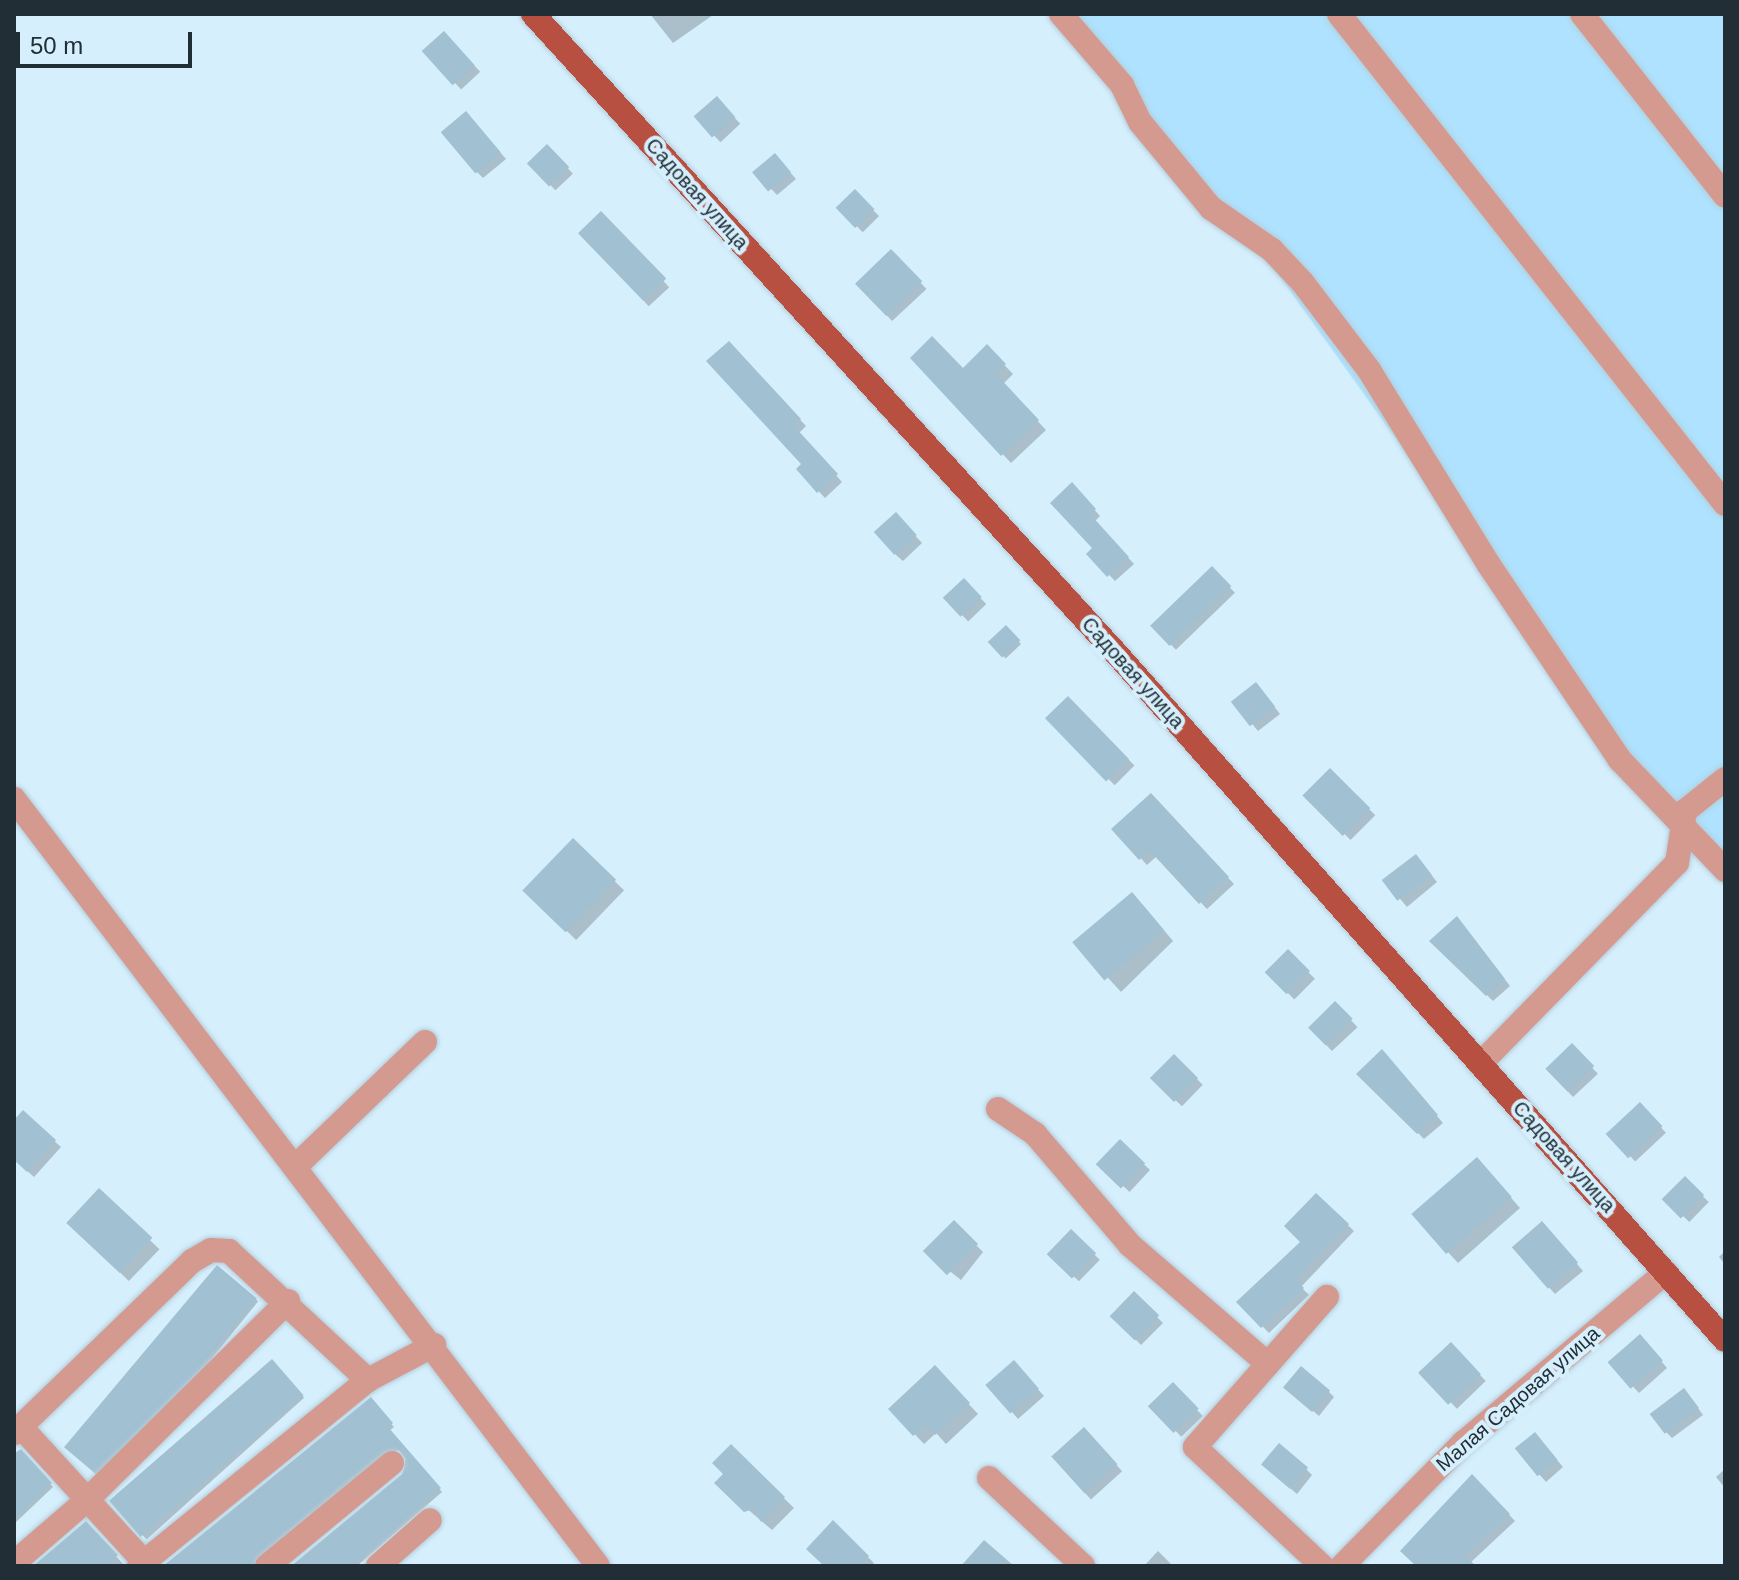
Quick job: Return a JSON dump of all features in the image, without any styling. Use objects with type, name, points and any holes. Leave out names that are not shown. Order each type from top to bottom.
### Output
[{"type":"main road","name":"Садовая улица","points":[[533,14],[1115,652],[1725,1340]]},
{"type":"street","points":[[1061,14],[1122,85],[1140,122],[1211,208],[1272,250],[1369,370],[1489,565],[1620,760],[1725,870]]},
{"type":"street","points":[[1339,14],[1725,504]]},
{"type":"street","points":[[1582,14],[1725,196]]},
{"type":"street","points":[[1480,1064],[1677,863],[1685,811],[1725,779]]},
{"type":"street","points":[[14,799],[434,1345],[598,1566]]},
{"type":"street","points":[[296,1166],[425,1042]]},
{"type":"street","points":[[998,1109],[1035,1134],[1130,1245],[1268,1364]]},
{"type":"street","points":[[368,1380],[288,1301],[229,1251],[211,1250],[192,1261],[17,1430],[87,1500],[144,1564],[368,1380],[434,1345]]},
{"type":"street","name":"Малая Садовая улица","points":[[1342,1566],[1463,1443],[1666,1272]]},
{"type":"street","points":[[1322,1566],[1195,1447],[1327,1297]]},
{"type":"street","points":[[14,1563],[87,1500],[288,1301]]},
{"type":"street","points":[[267,1566],[392,1463]]},
{"type":"street","points":[[989,1478],[1083,1566]]},
{"type":"street","points":[[378,1566],[430,1520]]},
{"type":"shaded area","points":[[1050,14],[1725,14],[1725,886],[1624,781],[1401,446],[1281,278]]},
{"type":"building","points":[[444,31],[475,65],[452,85],[422,51]]},
{"type":"building","points":[[717,96],[735,117],[712,137],[694,116]]},
{"type":"building","points":[[466,111],[501,152],[475,174],[441,132]]},
{"type":"building","points":[[547,144],[569,167],[549,186],[527,163]]},
{"type":"building","points":[[775,153],[791,172],[768,191],[752,172]]},
{"type":"building","points":[[855,189],[874,209],[855,228],[836,208]]},
{"type":"building","points":[[601,211],[666,279],[643,301],[578,233]]},
{"type":"building","points":[[891,249],[922,281],[886,316],[855,284]]},
{"type":"building","points":[[932,336],[963,368],[987,344],[1006,364],[996,374],[1039,420],[1001,456],[910,358]]},
{"type":"building","points":[[729,341],[801,419],[794,426],[838,474],[817,493],[796,469],[801,464],[706,361]]},
{"type":"building","points":[[1072,482],[1096,509],[1090,514],[1129,557],[1107,577],[1086,554],[1092,548],[1050,503]]},
{"type":"building","points":[[896,512],[917,535],[894,555],[874,532]]},
{"type":"building","points":[[1212,566],[1231,586],[1170,646],[1150,626]]},
{"type":"building","points":[[964,578],[982,597],[961,617],[943,598]]},
{"type":"building","points":[[1006,625],[1020,640],[1002,657],[988,642]]},
{"type":"building","points":[[1256,682],[1275,706],[1250,726],[1231,702]]},
{"type":"building","points":[[1068,696],[1129,759],[1106,782],[1045,718]]},
{"type":"building","points":[[1330,768],[1370,808],[1343,836],[1302,796]]},
{"type":"building","points":[[1151,793],[1229,877],[1199,904],[1150,851],[1139,860],[1111,829]]},
{"type":"building","points":[[573,838],[616,880],[565,932],[522,891]]},
{"type":"building","points":[[1416,854],[1432,875],[1397,901],[1382,880]]},
{"type":"building","points":[[1132,892],[1164,930],[1104,980],[1072,942]]},
{"type":"building","points":[[1457,916],[1505,979],[1486,996],[1429,941]]},
{"type":"building","points":[[1288,949],[1310,971],[1287,994],[1265,972]]},
{"type":"building","points":[[1335,1001],[1353,1019],[1326,1046],[1308,1028]]},
{"type":"building","points":[[1572,1043],[1594,1066],[1568,1092],[1545,1069]]},
{"type":"building","points":[[1382,1049],[1438,1115],[1417,1134],[1356,1074]]},
{"type":"building","points":[[1174,1054],[1198,1078],[1174,1102],[1150,1078]]},
{"type":"building","points":[[1640,1102],[1663,1126],[1628,1158],[1606,1134]]},
{"type":"building","points":[[23,1110],[56,1140],[27,1172],[14,1160],[14,1120]]},
{"type":"building","points":[[1120,1139],[1145,1163],[1121,1188],[1096,1164]]},
{"type":"building","points":[[1477,1157],[1512,1197],[1446,1254],[1411,1214]]},
{"type":"building","points":[[1685,1176],[1704,1195],[1681,1218],[1662,1199]]},
{"type":"building","points":[[99,1188],[152,1238],[120,1273],[66,1223]]},
{"type":"building","points":[[1316,1193],[1349,1224],[1296,1279],[1304,1288],[1261,1328],[1236,1302],[1300,1242],[1284,1226]]},
{"type":"building","points":[[954,1220],[978,1244],[947,1275],[923,1251]]},
{"type":"building","points":[[1542,1221],[1578,1263],[1548,1289],[1512,1247]]},
{"type":"building","points":[[1071,1229],[1096,1253],[1072,1278],[1047,1254]]},
{"type":"building","points":[[217,1265],[257,1298],[104,1481],[64,1447]]},
{"type":"building","points":[[1134,1291],[1159,1315],[1135,1340],[1110,1316]]},
{"type":"building","points":[[1640,1334],[1663,1360],[1631,1389],[1608,1362]]},
{"type":"building","points":[[1451,1342],[1481,1374],[1448,1405],[1418,1373]]},
{"type":"building","points":[[272,1359],[303,1395],[140,1537],[109,1501]]},
{"type":"building","points":[[1014,1360],[1039,1389],[1010,1414],[985,1385]]},
{"type":"building","points":[[935,1365],[970,1403],[935,1435],[925,1425],[913,1436],[888,1409]]},
{"type":"building","points":[[1301,1366],[1330,1390],[1312,1412],[1283,1387]]},
{"type":"building","points":[[1173,1382],[1199,1409],[1174,1433],[1148,1406]]},
{"type":"building","points":[[1684,1388],[1699,1408],[1665,1434],[1650,1414]]},
{"type":"building","points":[[371,1397],[393,1423],[388,1427],[441,1488],[352,1566],[291,1566],[402,1474],[407,1461],[398,1449],[382,1451],[257,1554],[252,1566],[163,1566]]},
{"type":"building","points":[[1084,1427],[1117,1464],[1085,1494],[1051,1456]]},
{"type":"building","points":[[1535,1432],[1558,1460],[1537,1476],[1515,1448]]},
{"type":"building","points":[[1279,1443],[1308,1467],[1290,1489],[1261,1464]]},
{"type":"building","points":[[731,1444],[785,1497],[761,1522],[754,1509],[744,1512],[714,1483],[723,1474],[712,1463]]},
{"type":"building","points":[[21,1449],[52,1483],[14,1520],[14,1455]]},
{"type":"building","points":[[1472,1474],[1510,1514],[1465,1556],[1476,1566],[1416,1566],[1400,1551]]},
{"type":"building","points":[[833,1520],[869,1556],[859,1566],[824,1566],[806,1549]]},
{"type":"building","points":[[86,1521],[118,1555],[106,1566],[33,1566]]},
{"type":"building","points":[[984,1540],[1014,1566],[961,1566]]}]
